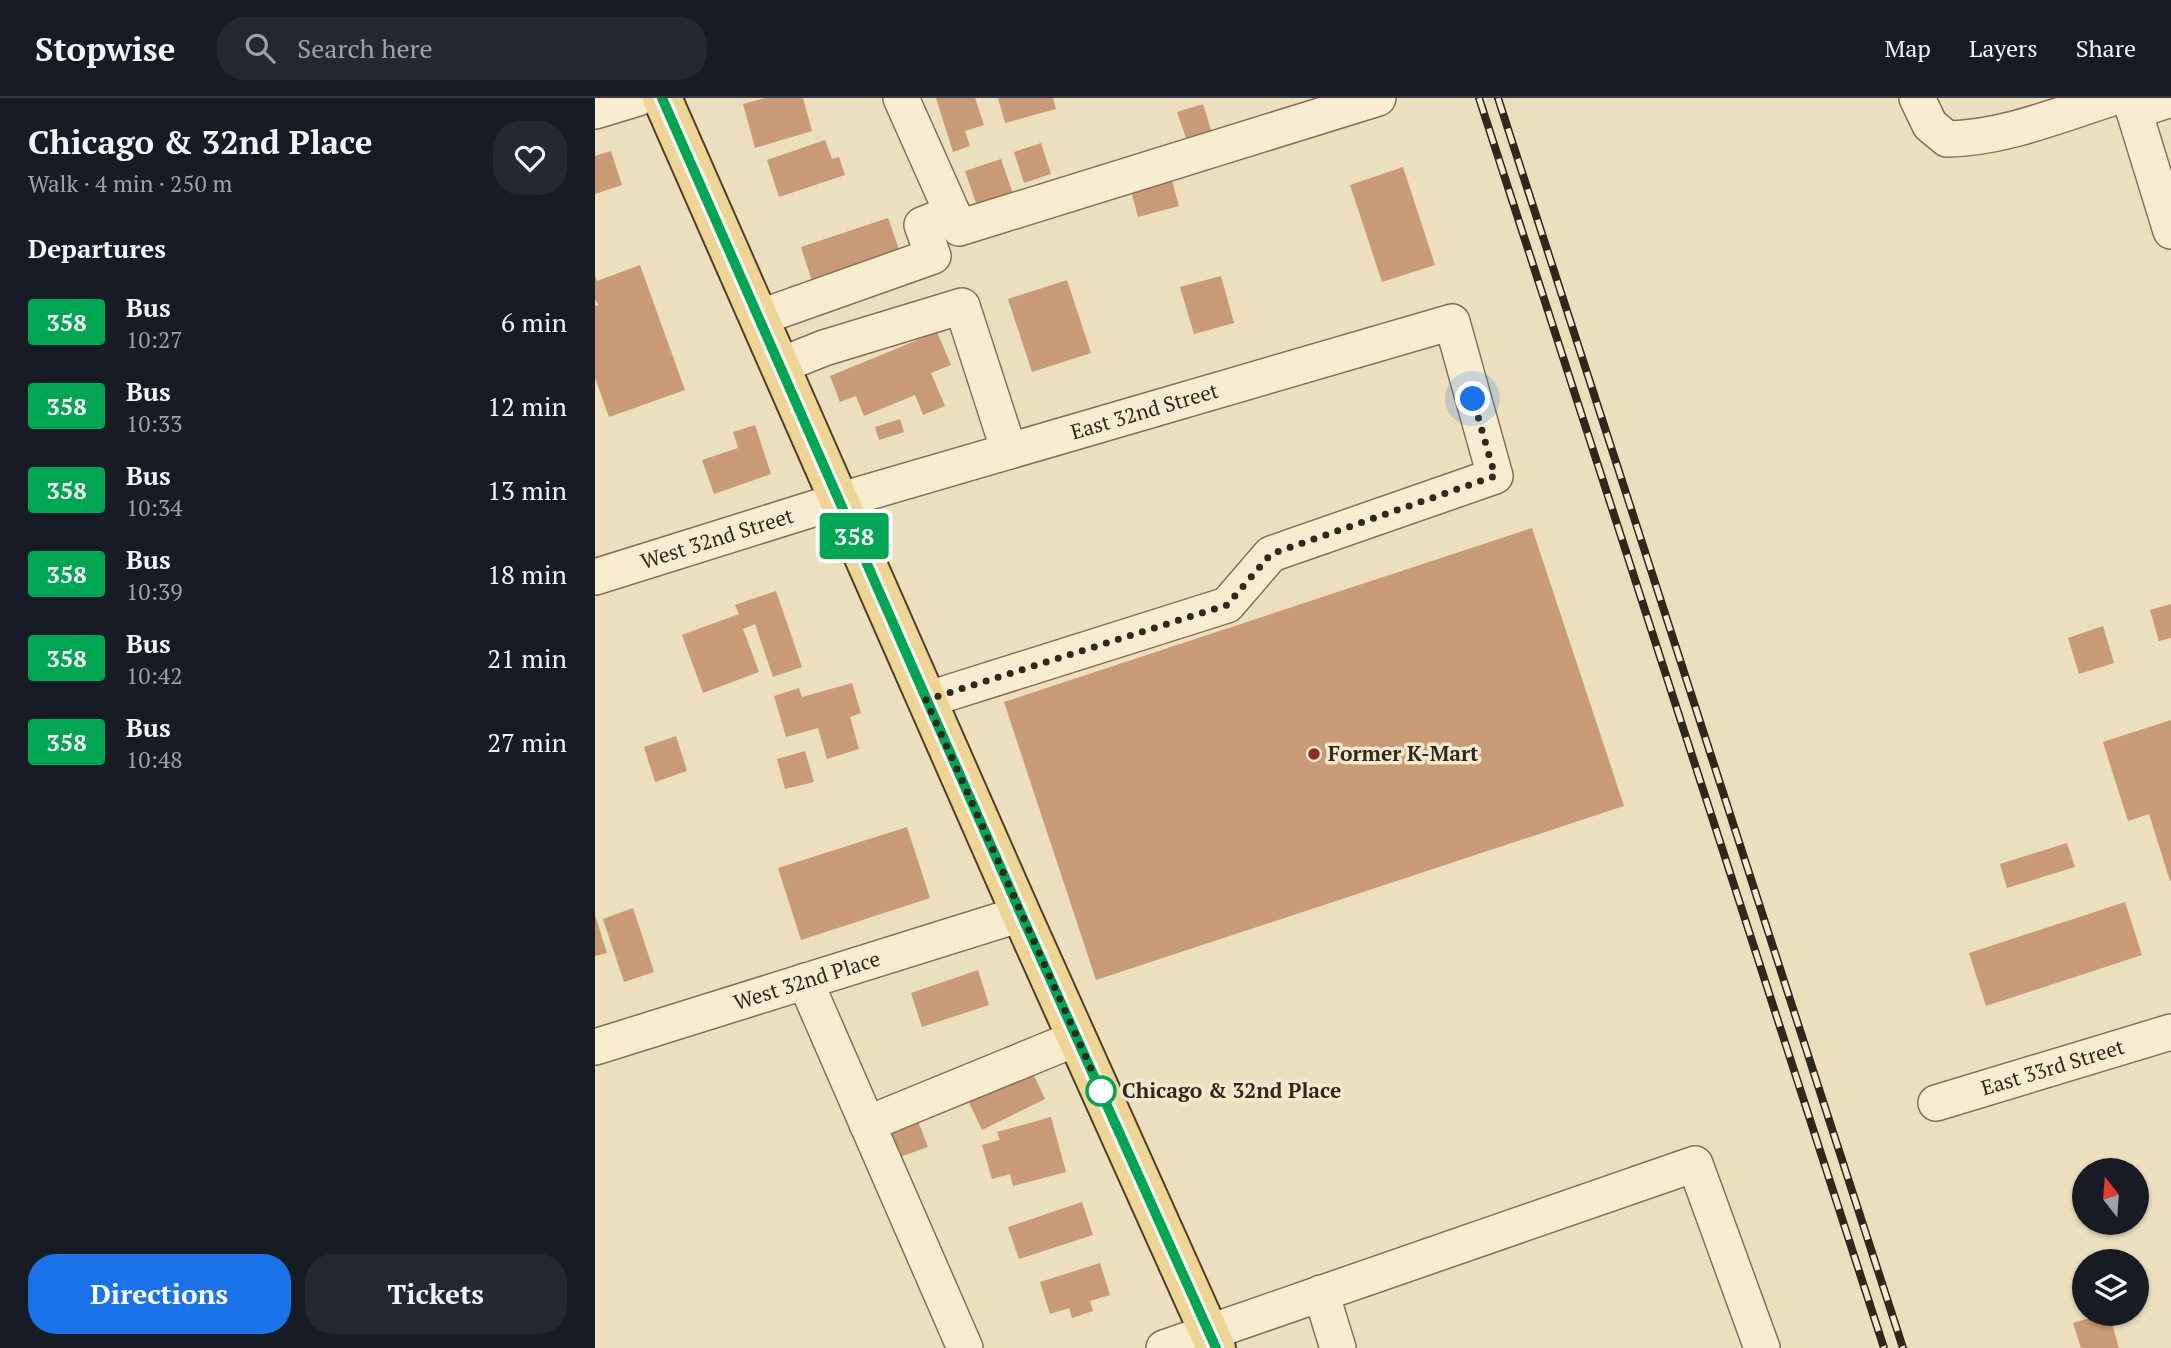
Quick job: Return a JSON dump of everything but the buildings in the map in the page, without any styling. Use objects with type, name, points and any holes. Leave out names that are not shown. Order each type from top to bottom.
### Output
[{"type":"main road","points":[[662,98],[926,700],[1213,1341]]},
{"type":"street","points":[[595,111],[638,98]]},
{"type":"street","points":[[901,98],[959,228],[1378,98]]},
{"type":"street","points":[[1917,98],[1930,125],[1947,139],[1975,139],[2125,102],[2171,99]]},
{"type":"street","points":[[2125,102],[2171,231]]},
{"type":"street","points":[[758,318],[933,256],[922,225],[953,213]]},
{"type":"street","points":[[779,366],[824,348],[962,306],[1009,451]]},
{"type":"street","name":"East 32nd Street","points":[[838,501],[1452,322],[1495,476],[1271,554],[1227,605],[926,700]]},
{"type":"street","name":"West 32nd Street","points":[[595,577],[838,501]]},
{"type":"street","name":"West 32nd Place","points":[[595,1047],[1021,914]]},
{"type":"street","points":[[805,981],[965,1348]]},
{"type":"street","name":"East 33rd Street","points":[[1936,1104],[2171,1032]]},
{"type":"street","points":[[867,1124],[1077,1038]]},
{"type":"street","points":[[1164,1348],[1213,1341],[1321,1293],[1695,1164],[1762,1348]]},
{"type":"street","points":[[1321,1293],[1338,1348]]},
{"type":"railway","points":[[1479,98],[1884,1348]]},
{"type":"railway","points":[[1498,98],[1903,1348]]},
{"type":"bus line","name":"358","points":[[662,98],[1021,914],[1216,1348]]},
{"type":"place","name":"Former K-Mart","points":[[1314,754]]},
{"type":"place","name":"Chicago & 32nd Place","points":[[1101,1091]]},
{"type":"route","points":[[1101,1091],[926,700],[1227,605],[1271,554],[1495,476],[1473,399]]}]
